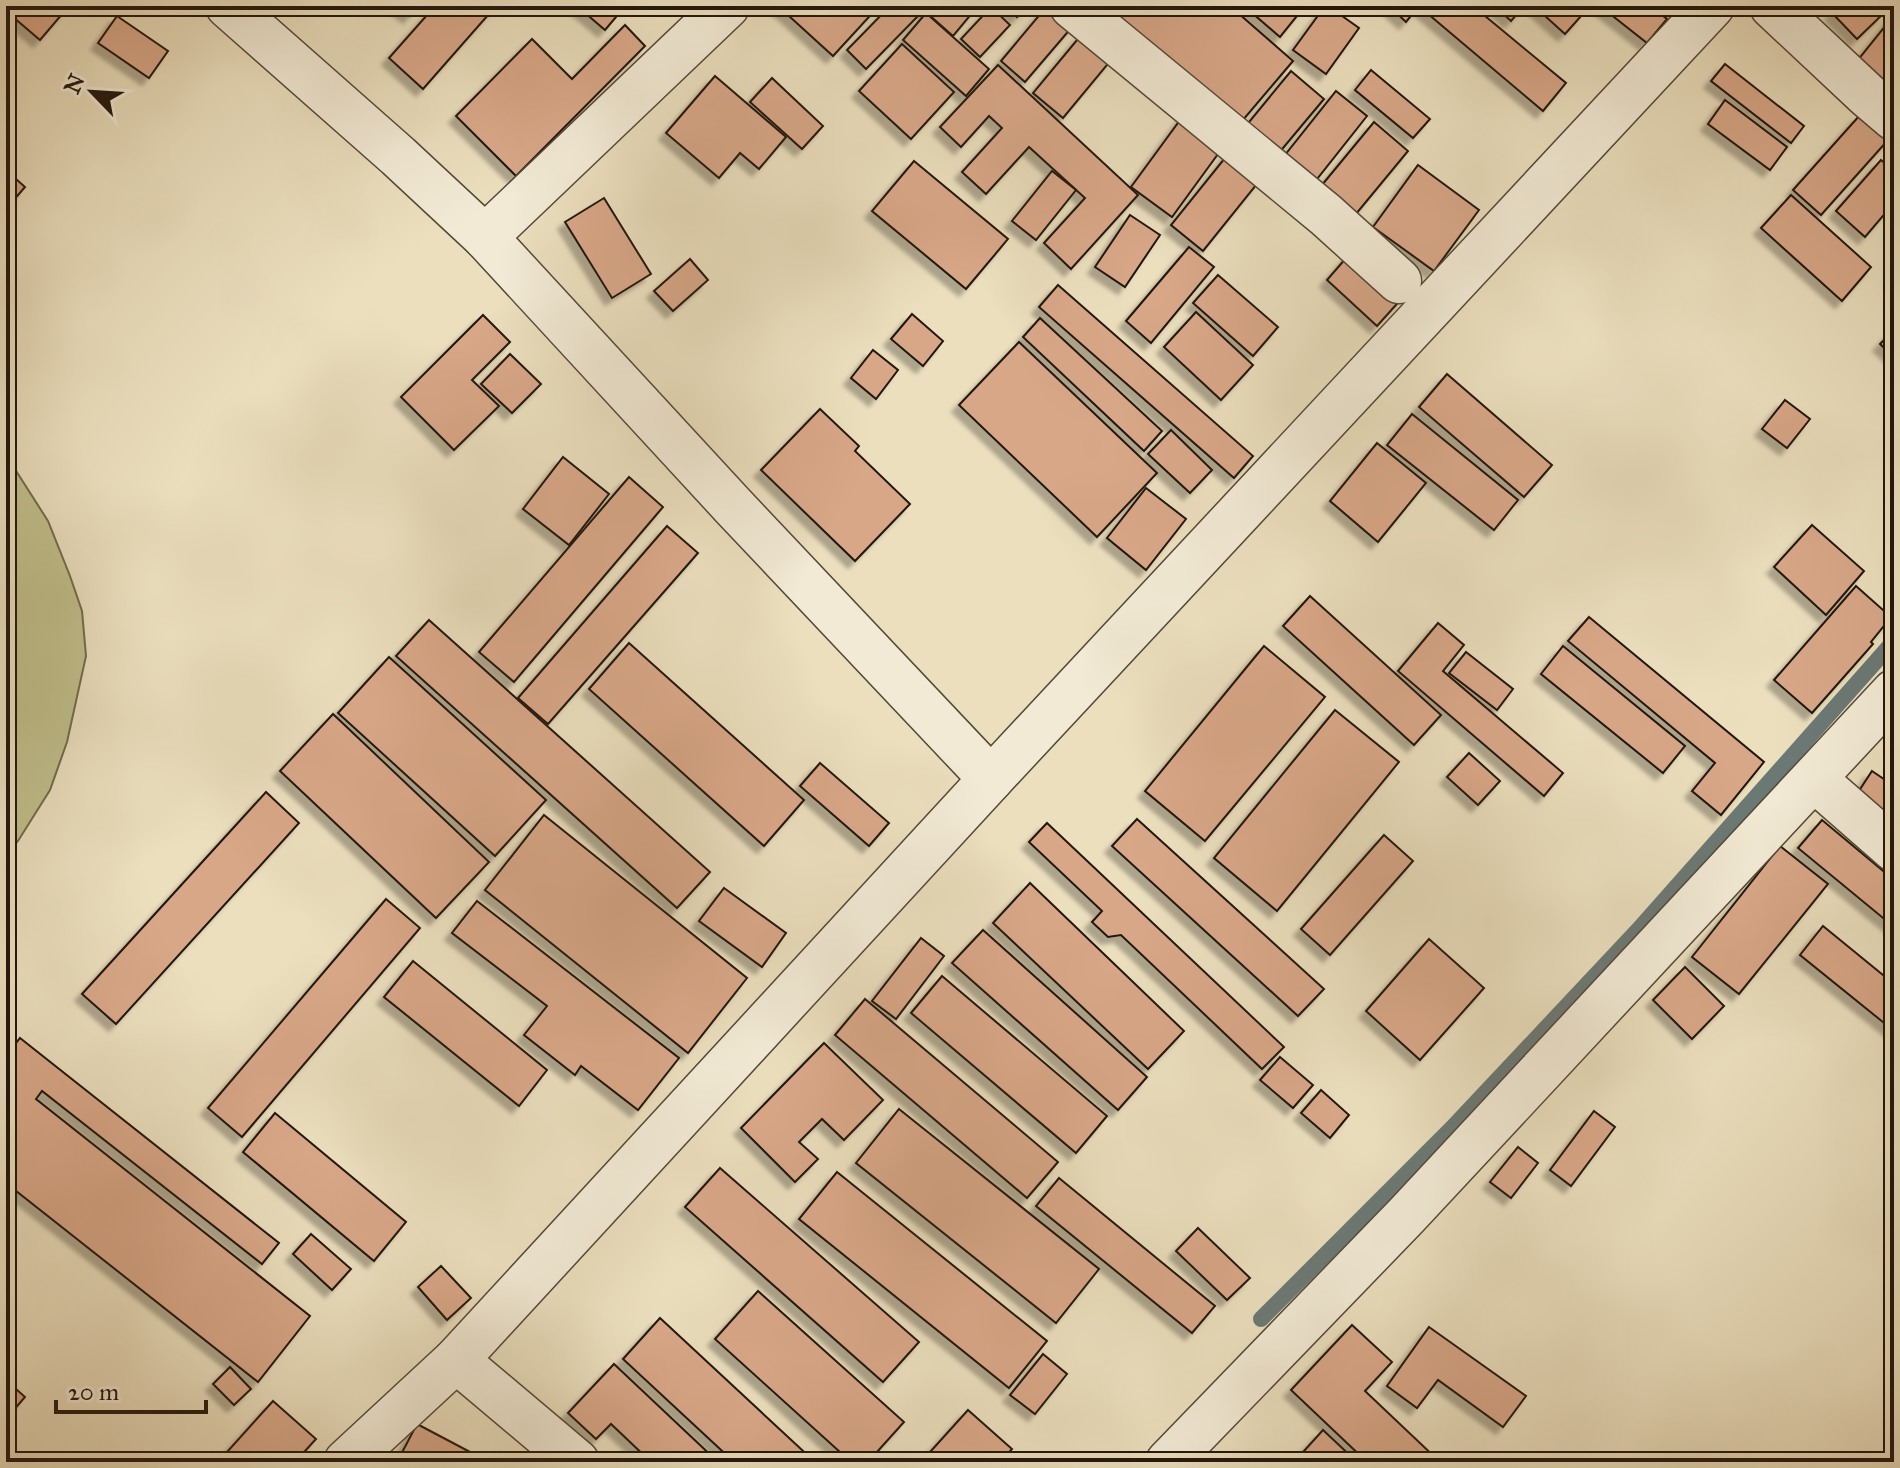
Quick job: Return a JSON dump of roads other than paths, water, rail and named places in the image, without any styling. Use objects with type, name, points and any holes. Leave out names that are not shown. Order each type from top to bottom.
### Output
[{"type":"street","points":[[228,6],[485,237],[991,779]]},
{"type":"street","points":[[485,237],[727,6]]},
{"type":"street","points":[[1072,6],[1326,215],[1399,281]]},
{"type":"street","points":[[346,1462],[456,1360],[991,779],[1712,6]]},
{"type":"street","points":[[1772,6],[1894,118]]},
{"type":"street","points":[[1168,1462],[1418,1203],[1894,692]]},
{"type":"street","points":[[1814,779],[1894,849]]},
{"type":"street","points":[[456,1360],[577,1462]]},
{"type":"waterway","points":[[1261,1319],[1452,1128],[1638,930],[1894,641]]}]
